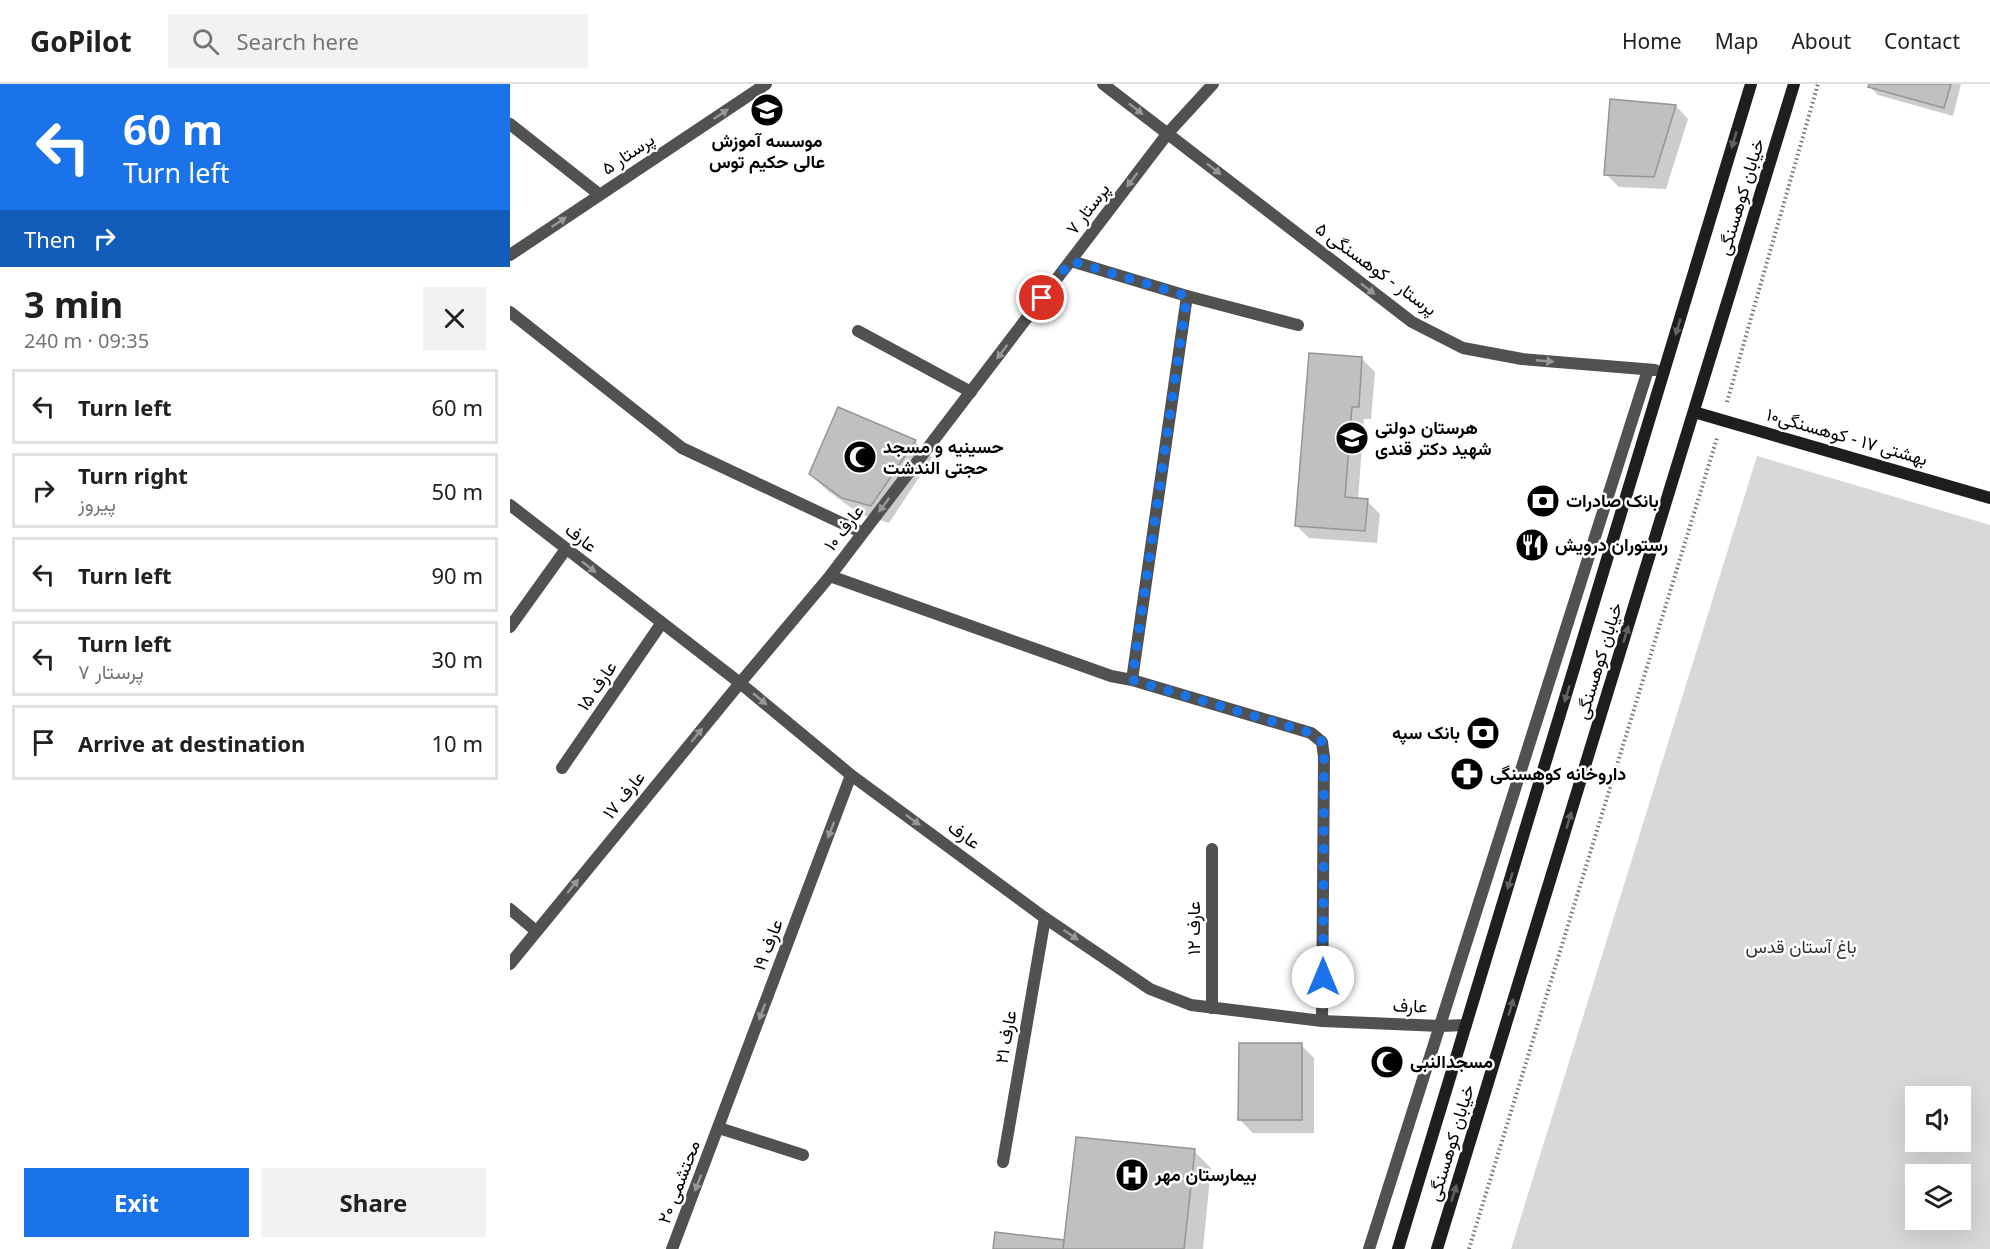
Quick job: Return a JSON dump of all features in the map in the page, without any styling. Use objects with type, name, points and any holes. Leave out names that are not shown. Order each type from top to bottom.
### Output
[{"type":"main road","name":"خیابان کوهسنگی","points":[[1398,1249],[1751,84]]},
{"type":"main road","name":"خیابان کوهسنگی","points":[[1437,1249],[1794,84]]},
{"type":"main road","name":"بهشتی ۱۷ - کوهسنگی۱۰","points":[[1694,412],[1990,498]]},
{"type":"street","name":"پرستار ۵","points":[[510,255],[766,84]]},
{"type":"street","name":"پرستار - کوهسنگی ۵","points":[[1103,84],[1412,322],[1463,348],[1522,359],[1665,370]]},
{"type":"street","name":"پرستار ۷","points":[[971,392],[1168,134],[1213,84]]},
{"type":"street","points":[[510,124],[600,195]]},
{"type":"street","points":[[1071,261],[1187,296],[1298,325]]},
{"type":"street","points":[[1132,680],[1187,296]]},
{"type":"street","points":[[510,312],[682,448],[863,533]]},
{"type":"street","points":[[858,331],[971,392]]},
{"type":"street","points":[[1369,1249],[1648,370]]},
{"type":"street","name":"عارف ۱۰","points":[[740,683],[830,576],[971,392]]},
{"type":"street","name":"عارف","points":[[510,505],[740,683],[851,775],[1045,918],[1150,989],[1191,1005],[1322,1021],[1466,1025]]},
{"type":"street","points":[[510,627],[566,549]]},
{"type":"street","points":[[830,576],[1111,676],[1132,680],[1311,733],[1322,742],[1324,757],[1322,1021]]},
{"type":"street","name":"عارف ۱۵","points":[[562,768],[661,624]]},
{"type":"street","name":"عارف ۱۷","points":[[510,964],[740,683]]},
{"type":"street","name":"عارف ۱۹","points":[[719,1128],[851,775]]},
{"type":"street","name":"عارف ۱۲","points":[[1212,849],[1212,1008]]},
{"type":"street","points":[[510,909],[536,931]]},
{"type":"street","name":"عارف ۲۱","points":[[1003,1162],[1045,918]]},
{"type":"street","points":[[719,1128],[803,1155]]},
{"type":"street","name":"محتشمی ۲۰","points":[[672,1249],[719,1128]]},
{"type":"path","points":[[1470,1249],[1722,420],[1818,84]]},
{"type":"green space","name":"باغ آستان قدس","points":[[1757,456],[1990,525],[1990,1249],[1511,1249]]},
{"type":"building","points":[[1869,84],[1951,84],[1944,108],[1868,87]]},
{"type":"building","points":[[1610,99],[1676,105],[1654,177],[1604,175]]},
{"type":"building","points":[[1309,353],[1362,357],[1359,407],[1352,407],[1345,497],[1368,499],[1365,531],[1295,526]]},
{"type":"building","name":"حسینیه و مسجد حجتی الندشت","points":[[838,407],[916,440],[871,506],[842,498],[809,474]]},
{"type":"building","points":[[1239,1043],[1302,1043],[1302,1120],[1238,1120]]},
{"type":"building","name":"بیمارستان مهر","points":[[1076,1137],[1195,1149],[1184,1249],[1063,1249]]},
{"type":"building","points":[[995,1232],[1064,1240],[1063,1249],[993,1249]]},
{"type":"place","name":"موسسه آموزش عالی حکیم توس","points":[[767,110]]},
{"type":"place","name":"هرستان دولتی شهید دکتر قندی","points":[[1352,438]]},
{"type":"place","name":"حسینیه و مسجد حجتی الندشت","points":[[860,457]]},
{"type":"place","name":"بانک صادرات","points":[[1543,501]]},
{"type":"place","name":"رستوران درویش","points":[[1532,545]]},
{"type":"place","name":"بانک سپه","points":[[1483,733]]},
{"type":"place","name":"داروخانه کوهسنگی","points":[[1467,774]]},
{"type":"place","name":"مسجدالنبی","points":[[1387,1062]]},
{"type":"place","name":"بیمارستان مهر","points":[[1132,1175]]},
{"type":"route","points":[[1042,298],[1071,261],[1187,296],[1132,680],[1311,733],[1322,742],[1324,757],[1323,977]]}]
